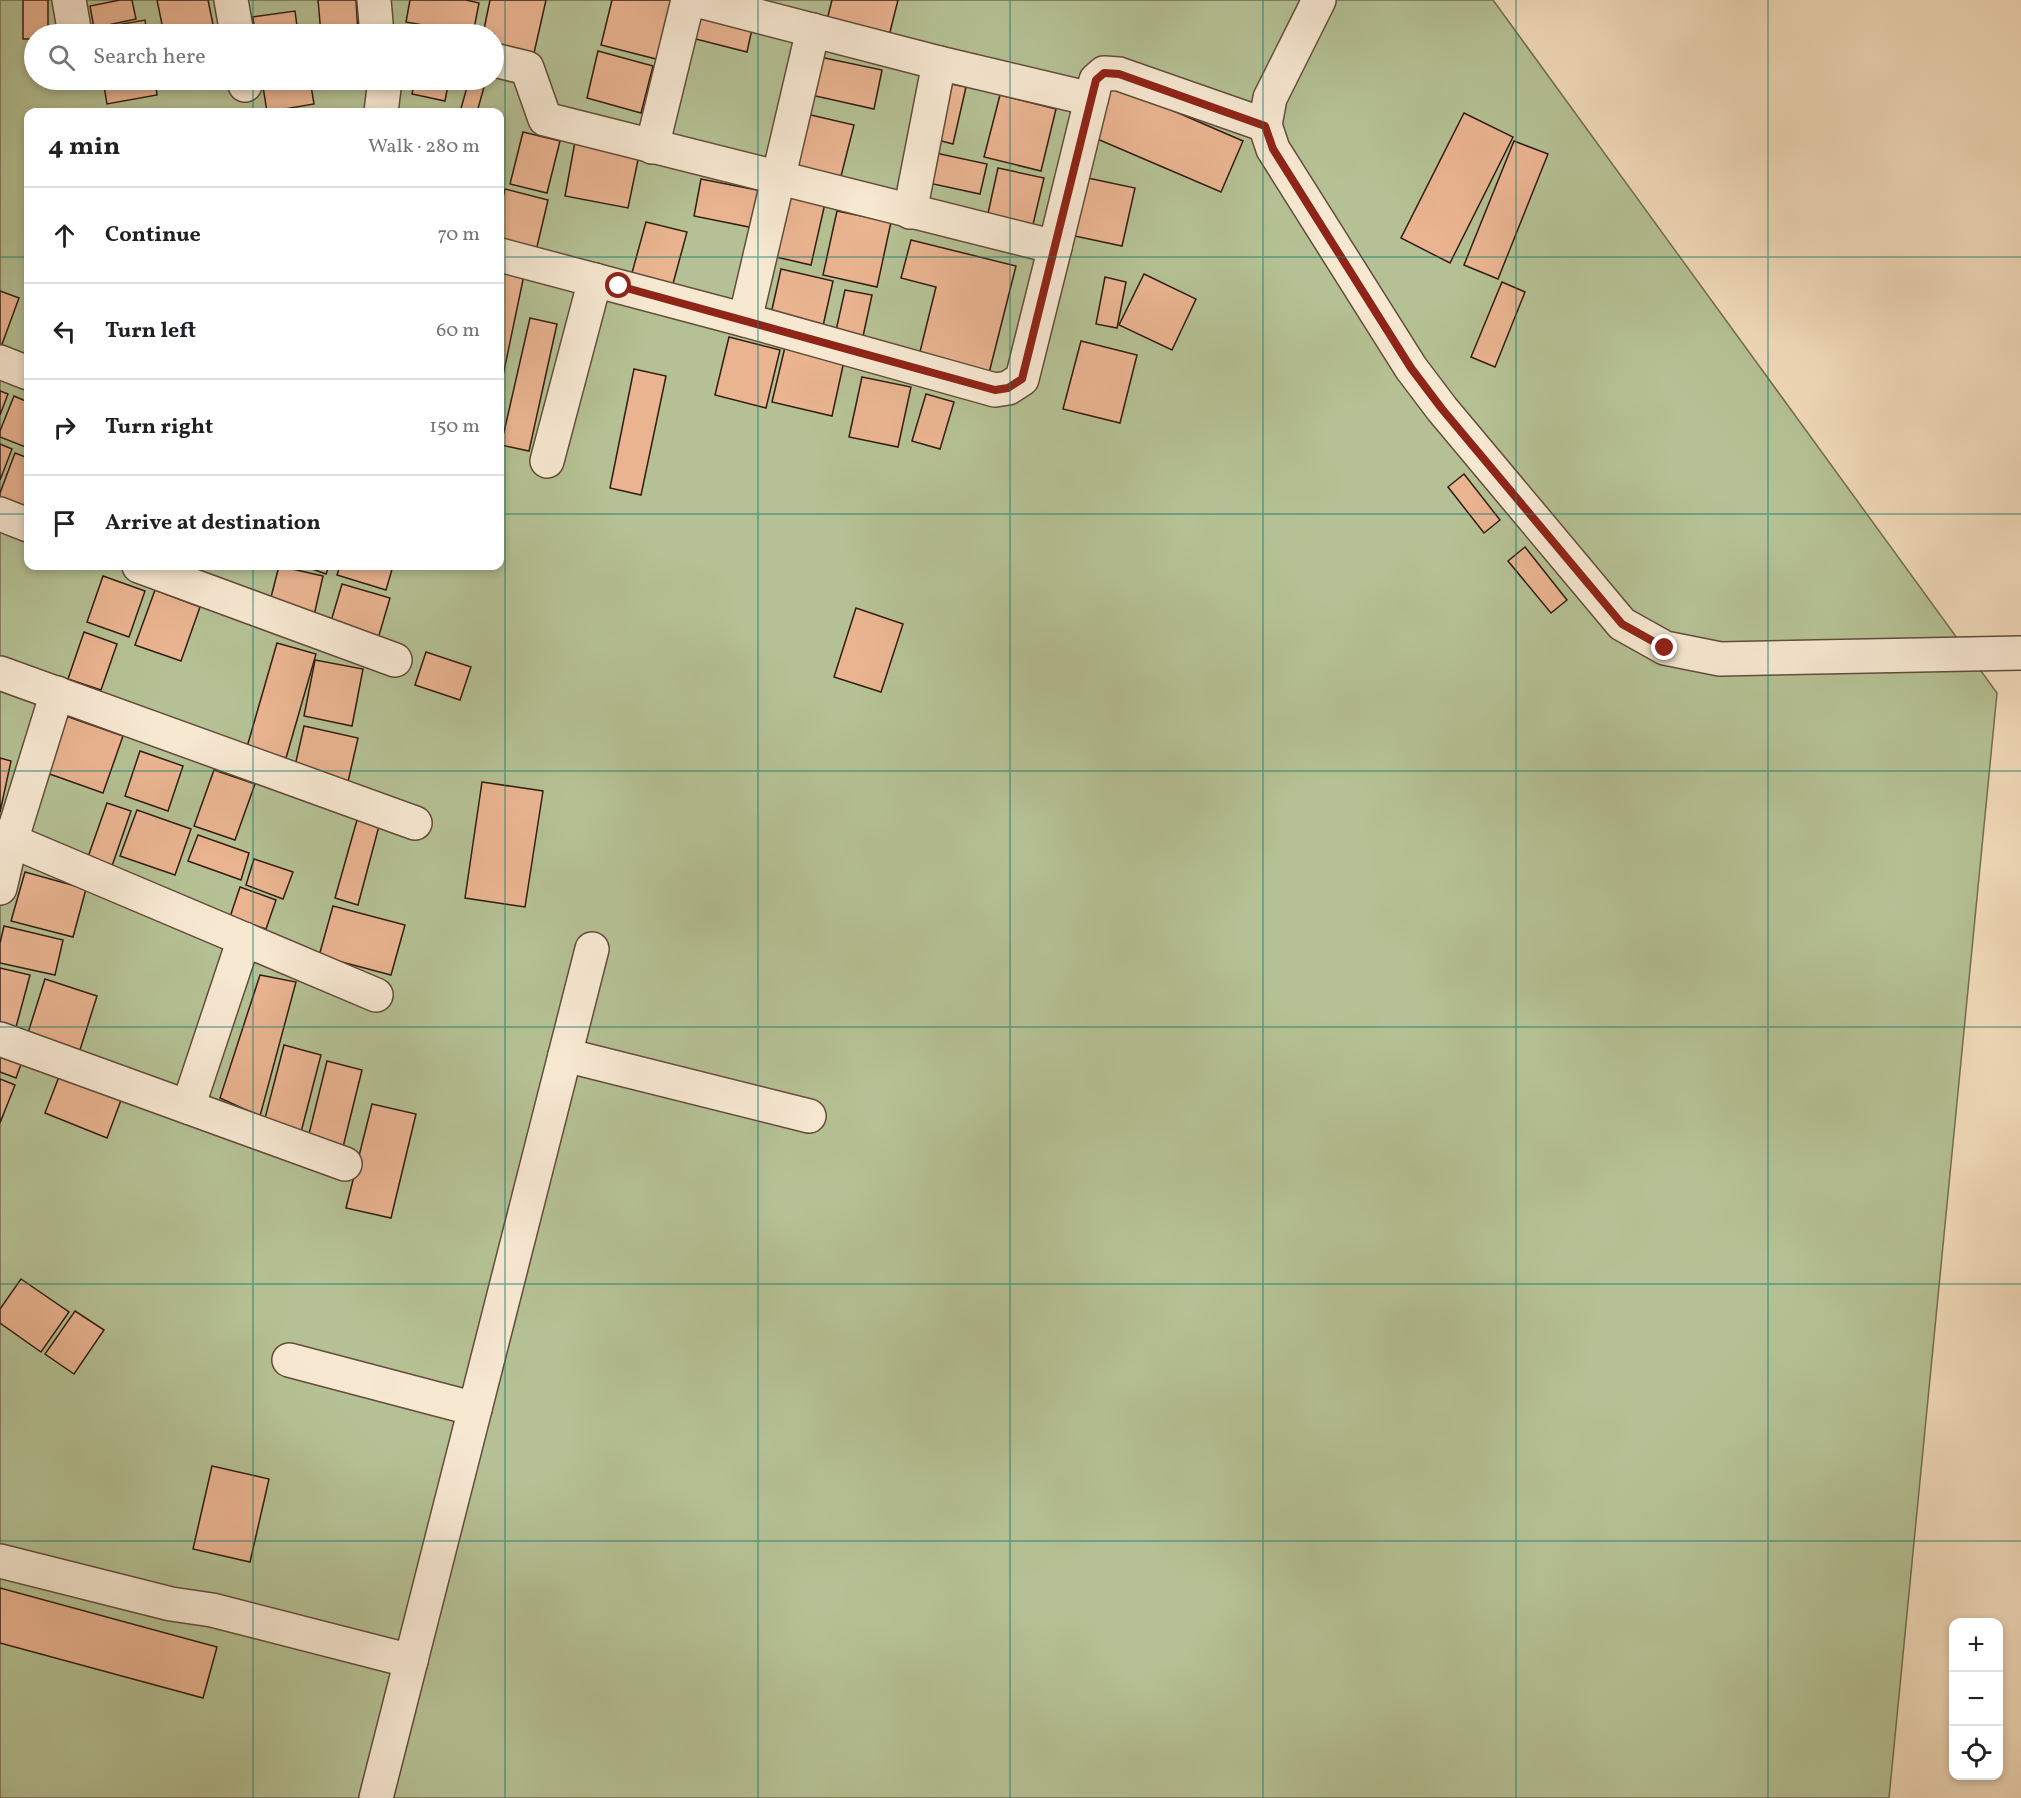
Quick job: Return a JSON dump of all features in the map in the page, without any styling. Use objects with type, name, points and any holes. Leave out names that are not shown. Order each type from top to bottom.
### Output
[{"type":"street","points":[[69,0],[73,24]]},
{"type":"street","points":[[231,0],[235,24]]},
{"type":"street","points":[[374,0],[377,24]]},
{"type":"street","points":[[652,147],[688,0]]},
{"type":"street","points":[[696,0],[939,63],[1091,99]]},
{"type":"street","points":[[1319,0],[1270,98],[1265,126],[1273,149],[1411,368],[1442,409],[1622,624],[1665,648],[1720,659],[2021,653]]},
{"type":"street","points":[[745,320],[813,30]]},
{"type":"street","points":[[504,62],[527,68],[545,119],[1055,247]]},
{"type":"street","points":[[910,212],[939,63]]},
{"type":"street","points":[[504,256],[995,390],[1008,388],[1022,379],[1096,80],[1104,73],[1119,74],[1265,126]]},
{"type":"street","points":[[382,108],[384,90]]},
{"type":"street","points":[[547,460],[595,280]]},
{"type":"street","points":[[0,362],[24,371]]},
{"type":"street","points":[[0,514],[24,523]]},
{"type":"street","points":[[150,570],[395,660]]},
{"type":"street","points":[[0,673],[415,823]]},
{"type":"street","points":[[0,888],[6,839],[57,693]]},
{"type":"street","points":[[6,839],[376,994]]},
{"type":"street","points":[[189,1107],[244,939]]},
{"type":"street","points":[[376,1798],[592,949]]},
{"type":"street","points":[[0,1039],[345,1164]]},
{"type":"street","points":[[565,1054],[809,1116]]},
{"type":"street","points":[[289,1360],[475,1409]]},
{"type":"street","points":[[0,1561],[171,1604],[212,1610],[411,1661]]},
{"type":"green space","points":[[0,0],[1493,0],[1997,693],[1889,1798],[0,1798]]},
{"type":"building","points":[[23,0],[48,0],[48,24],[24,24],[23,39]]},
{"type":"building","points":[[132,0],[136,19],[113,24],[93,24],[90,6]]},
{"type":"building","points":[[157,0],[208,0],[213,24],[162,24]]},
{"type":"building","points":[[318,0],[356,0],[357,24],[320,24]]},
{"type":"building","points":[[410,0],[466,0],[479,3],[475,24],[406,22]]},
{"type":"building","points":[[490,0],[546,0],[534,53],[504,46],[504,24],[485,24]]},
{"type":"building","points":[[612,0],[672,0],[660,60],[601,45]]},
{"type":"building","points":[[832,0],[898,0],[889,36],[827,20]]},
{"type":"building","points":[[295,11],[297,24],[254,24],[253,17]]},
{"type":"building","points":[[690,13],[752,29],[747,52],[684,36]]},
{"type":"building","points":[[145,20],[146,24],[122,24]]},
{"type":"building","points":[[598,51],[653,66],[641,113],[587,98]]},
{"type":"building","points":[[820,57],[882,70],[874,109],[811,95]]},
{"type":"building","points":[[946,83],[966,87],[953,144],[934,139]]},
{"type":"building","points":[[1109,83],[1243,141],[1221,192],[1088,135]]},
{"type":"building","points":[[105,90],[156,90],[157,95],[107,104]]},
{"type":"building","points":[[264,90],[312,90],[314,104],[290,108],[266,108]]},
{"type":"building","points":[[413,90],[447,90],[445,101],[412,94]]},
{"type":"building","points":[[466,90],[483,90],[478,108],[461,108]]},
{"type":"building","points":[[1000,95],[1056,109],[1041,171],[984,157]]},
{"type":"building","points":[[798,112],[854,125],[839,184],[784,171]]},
{"type":"building","points":[[1464,113],[1513,137],[1450,263],[1401,238]]},
{"type":"building","points":[[523,132],[560,141],[547,193],[510,184]]},
{"type":"building","points":[[1514,141],[1548,154],[1498,279],[1464,265]]},
{"type":"building","points":[[575,142],[639,155],[628,208],[565,196]]},
{"type":"building","points":[[931,152],[987,164],[980,194],[924,182]]},
{"type":"building","points":[[998,168],[1044,178],[1030,237],[985,227]]},
{"type":"building","points":[[1083,177],[1135,188],[1122,246],[1070,235]]},
{"type":"building","points":[[701,179],[762,191],[754,228],[694,216]]},
{"type":"building","points":[[778,188],[826,199],[811,265],[763,254]]},
{"type":"building","points":[[505,189],[548,200],[536,251],[504,243]]},
{"type":"building","points":[[837,211],[891,222],[877,287],[823,275]]},
{"type":"building","points":[[646,222],[687,232],[671,291],[630,280]]},
{"type":"building","points":[[911,240],[1016,266],[987,381],[917,364],[936,287],[901,278]]},
{"type":"building","points":[[781,269],[833,281],[821,335],[769,323]]},
{"type":"building","points":[[504,270],[524,275],[504,371]]},
{"type":"building","points":[[1144,274],[1196,299],[1172,350],[1119,325]]},
{"type":"building","points":[[1105,277],[1126,282],[1117,328],[1096,324]]},
{"type":"building","points":[[1502,282],[1525,292],[1495,367],[1471,357]]},
{"type":"building","points":[[845,290],[872,295],[860,350],[833,344]]},
{"type":"building","points":[[0,291],[19,298],[1,347],[0,347]]},
{"type":"building","points":[[530,318],[557,324],[529,451],[504,446],[504,432]]},
{"type":"building","points":[[729,337],[780,350],[766,408],[715,395]]},
{"type":"building","points":[[1081,341],[1137,355],[1120,423],[1063,409]]},
{"type":"building","points":[[785,347],[844,361],[832,416],[772,402]]},
{"type":"building","points":[[634,369],[666,376],[641,495],[610,488]]},
{"type":"building","points":[[862,377],[911,387],[898,447],[849,437]]},
{"type":"building","points":[[0,391],[8,394],[0,415]]},
{"type":"building","points":[[926,394],[954,402],[940,449],[912,441]]},
{"type":"building","points":[[14,396],[24,400],[24,446],[0,437],[0,431]]},
{"type":"building","points":[[0,444],[12,449],[0,480]]},
{"type":"building","points":[[15,453],[24,456],[24,520],[0,511],[0,493]]},
{"type":"building","points":[[1464,474],[1500,520],[1484,533],[1448,487]]},
{"type":"building","points":[[1525,547],[1567,600],[1551,613],[1508,561]]},
{"type":"building","points":[[278,570],[297,570],[323,576],[313,620],[268,609]]},
{"type":"building","points":[[315,570],[328,570],[326,574]]},
{"type":"building","points":[[339,570],[392,570],[386,590],[337,575]]},
{"type":"building","points":[[103,576],[145,591],[129,637],[87,622]]},
{"type":"building","points":[[342,584],[390,598],[377,642],[329,628]]},
{"type":"building","points":[[155,590],[200,607],[181,661],[135,645]]},
{"type":"building","points":[[856,608],[903,624],[881,692],[834,677]]},
{"type":"building","points":[[84,632],[117,644],[101,690],[68,679]]},
{"type":"building","points":[[277,643],[316,654],[286,758],[247,747]]},
{"type":"building","points":[[426,652],[471,667],[460,700],[415,685]]},
{"type":"building","points":[[315,660],[363,669],[352,726],[304,716]]},
{"type":"building","points":[[63,715],[123,736],[103,793],[44,772]]},
{"type":"building","points":[[304,726],[358,738],[347,786],[293,775]]},
{"type":"building","points":[[140,751],[183,766],[168,811],[125,796]]},
{"type":"building","points":[[0,758],[11,761],[0,812]]},
{"type":"building","points":[[214,770],[255,784],[235,840],[194,826]]},
{"type":"building","points":[[482,782],[543,791],[525,907],[465,898]]},
{"type":"building","points":[[107,803],[131,811],[112,866],[88,857]]},
{"type":"building","points":[[137,810],[191,829],[175,875],[120,856]]},
{"type":"building","points":[[357,820],[379,826],[358,905],[335,898]]},
{"type":"building","points":[[198,835],[249,853],[241,880],[188,861]]},
{"type":"building","points":[[254,859],[293,872],[283,899],[246,885]]},
{"type":"building","points":[[25,872],[86,889],[73,937],[11,921]]},
{"type":"building","points":[[240,887],[276,900],[266,929],[230,917]]},
{"type":"building","points":[[333,906],[405,925],[391,975],[319,956]]},
{"type":"building","points":[[4,926],[63,940],[55,975],[0,963],[0,943]]},
{"type":"building","points":[[0,968],[30,975],[16,1027],[0,1023]]},
{"type":"building","points":[[260,975],[296,982],[260,1116],[220,1098]]},
{"type":"building","points":[[45,979],[97,996],[79,1053],[27,1036]]},
{"type":"building","points":[[284,1045],[321,1055],[300,1136],[263,1126]]},
{"type":"building","points":[[0,1047],[24,1056],[16,1078],[0,1072]]},
{"type":"building","points":[[327,1061],[362,1070],[342,1151],[307,1142]]},
{"type":"building","points":[[62,1069],[124,1092],[107,1138],[45,1113]]},
{"type":"building","points":[[0,1079],[15,1085],[0,1123]]},
{"type":"building","points":[[372,1104],[416,1114],[391,1218],[346,1208]]},
{"type":"building","points":[[21,1279],[69,1312],[41,1352],[0,1323],[0,1309]]},
{"type":"building","points":[[75,1311],[104,1330],[74,1374],[45,1354]]},
{"type":"building","points":[[212,1466],[269,1479],[250,1562],[193,1549]]},
{"type":"building","points":[[0,1588],[217,1647],[203,1698],[0,1643]]},
{"type":"route","points":[[619,286],[995,390],[1008,388],[1022,379],[1096,80],[1104,73],[1119,74],[1265,126],[1273,149],[1411,368],[1442,409],[1622,624],[1665,648]]}]
